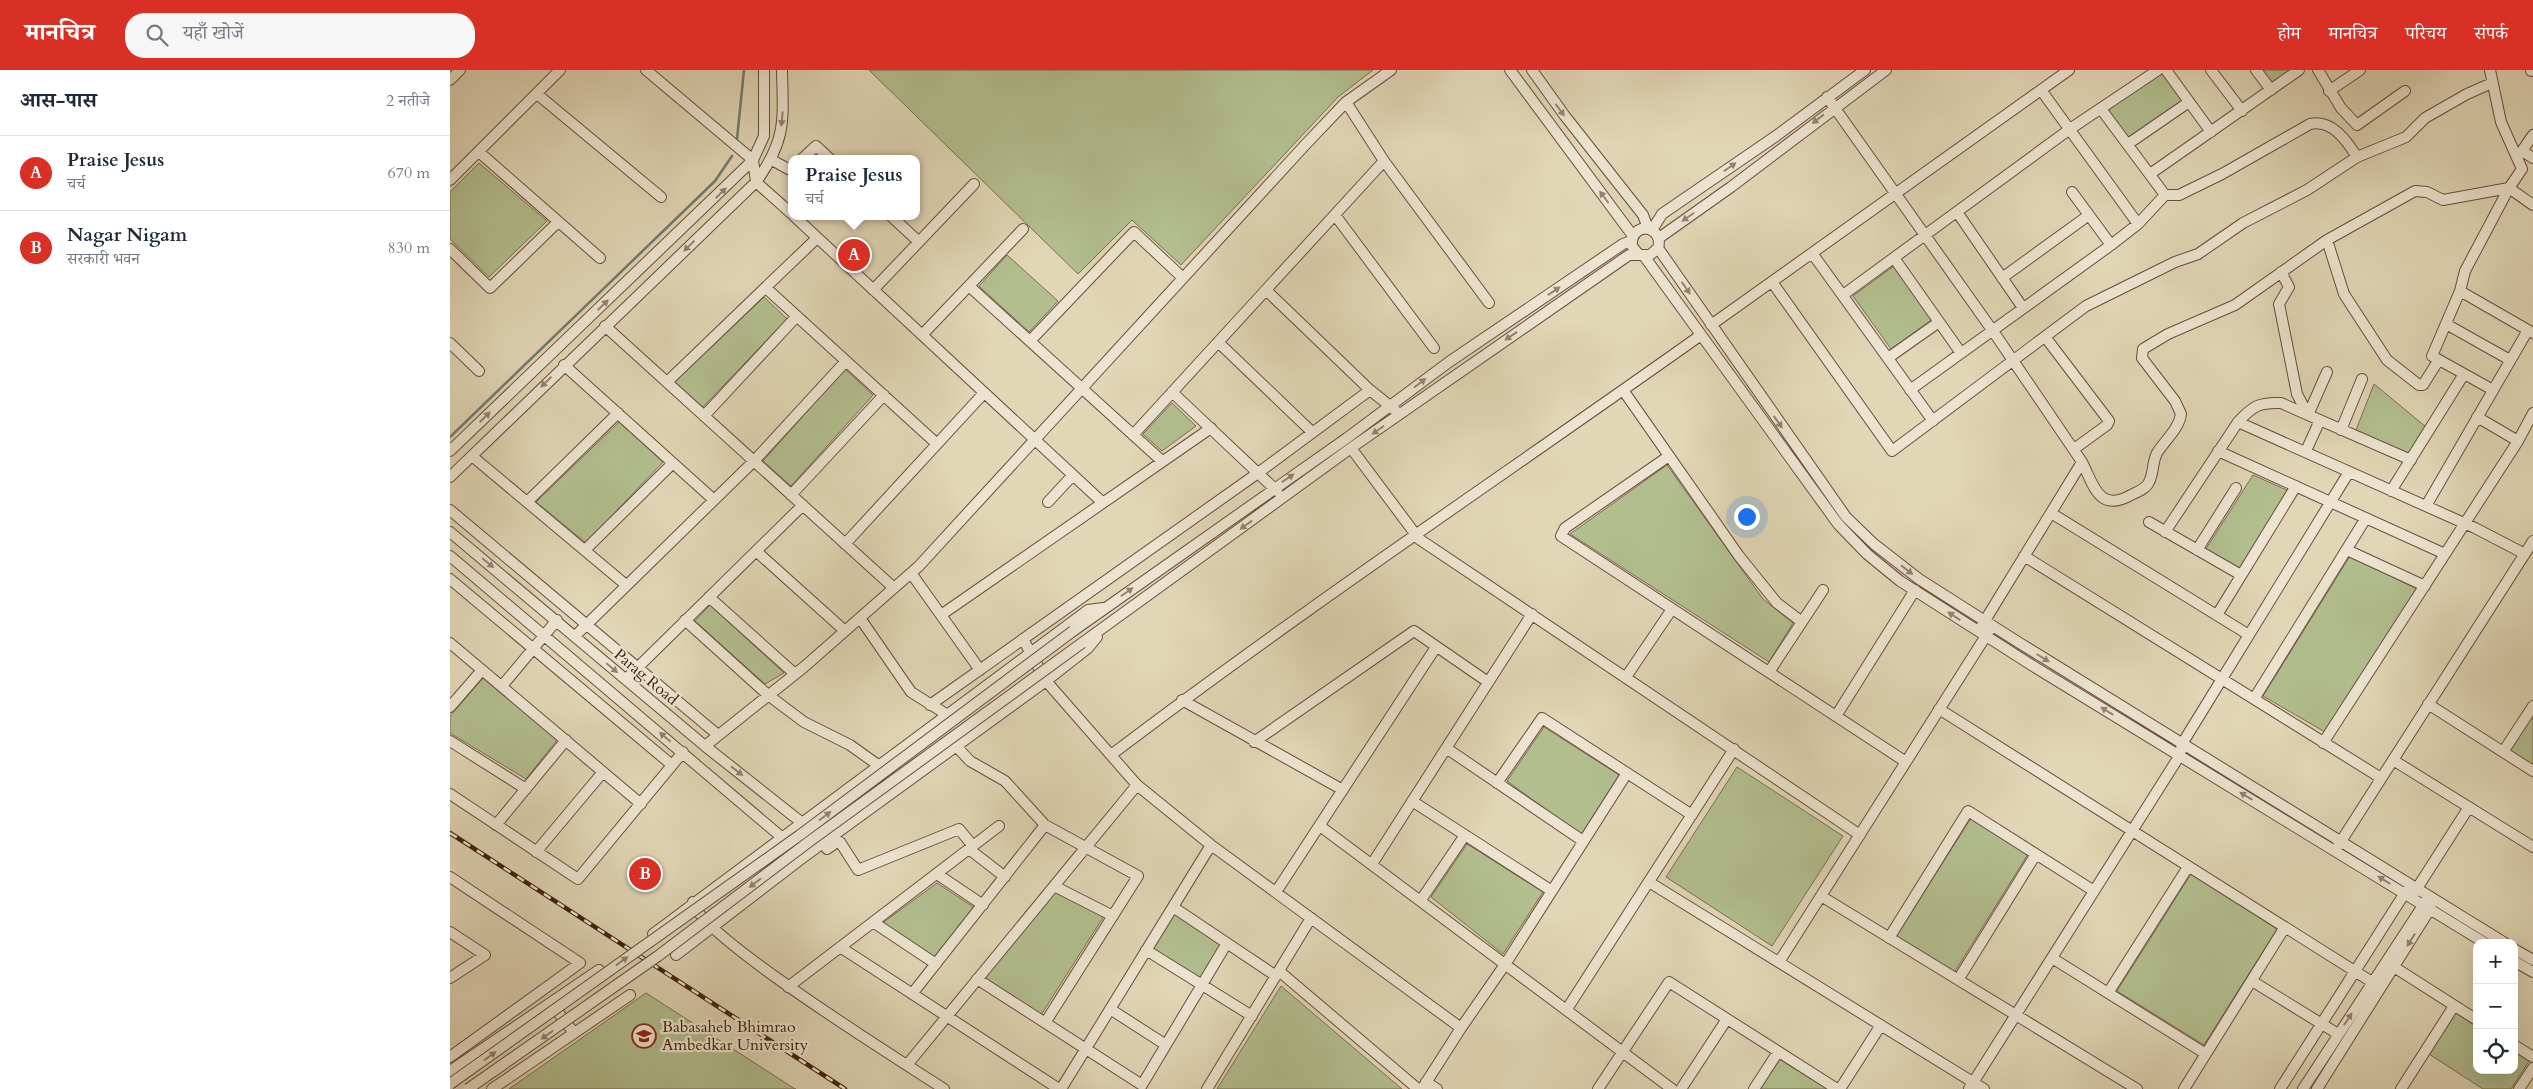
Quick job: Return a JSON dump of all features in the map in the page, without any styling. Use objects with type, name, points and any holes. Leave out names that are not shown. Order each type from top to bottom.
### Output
[{"type":"street","points":[[450,80],[460,70]]},
{"type":"street","points":[[450,180],[560,70]]},
{"type":"street","points":[[646,70],[754,160],[756,182],[788,211]]},
{"type":"street","points":[[450,451],[754,160],[764,136],[764,70]]},
{"type":"street","points":[[450,477],[564,365],[756,182],[772,160],[778,146],[783,117],[782,70]]},
{"type":"street","points":[[704,746],[795,674],[910,574],[1346,102],[1391,70]]},
{"type":"street","points":[[1510,70],[1632,238],[1633,249],[1642,255],[1838,524],[1880,564],[1915,590],[1982,633],[2180,756],[2338,846]]},
{"type":"street","points":[[1532,70],[1644,215],[1654,236],[1711,326],[1846,517],[1887,554],[1919,579],[2182,744],[2338,846],[2411,891],[2426,906],[2479,939]]},
{"type":"street","points":[[468,1089],[658,956],[810,841],[1399,414],[1629,255],[1654,253],[1654,236],[1662,214],[1776,136],[1864,70]]},
{"type":"street","points":[[1654,236],[1731,187],[1834,107],[1886,70]]},
{"type":"street","points":[[1711,326],[2069,70]]},
{"type":"street","points":[[1843,296],[2070,129],[2158,70]]},
{"type":"street","points":[[2166,70],[2212,132]]},
{"type":"street","points":[[2211,70],[2242,110]]},
{"type":"street","points":[[2256,70],[2271,90]]},
{"type":"street","points":[[2150,174],[2299,70]]},
{"type":"street","points":[[2318,70],[2329,91],[2357,125],[2406,92]]},
{"type":"street","points":[[2329,91],[2360,70]]},
{"type":"street","points":[[2490,70],[2500,122],[2519,155],[2522,169],[2509,188],[2465,271],[2460,291],[2432,356],[2493,390]]},
{"type":"street","points":[[1772,282],[1892,451],[2046,338],[2086,306],[2175,262],[2198,254],[2243,223],[2307,190],[2357,157],[2406,137],[2425,118],[2466,94],[2492,82]]},
{"type":"street","points":[[2042,90],[2138,224]]},
{"type":"street","points":[[537,94],[661,197]]},
{"type":"street","points":[[1827,97],[1993,330],[2074,449],[2096,490],[2102,498],[2110,503],[2117,502],[2146,487],[2154,460],[2176,426],[2181,414],[2175,401],[2142,358],[2143,349],[2168,334],[2235,305],[2327,240],[2411,192],[2427,192],[2443,200],[2509,188],[2533,205]]},
{"type":"street","points":[[1346,102],[1384,161],[1490,303]]},
{"type":"street","points":[[2128,144],[2189,102]]},
{"type":"street","points":[[2101,109],[2165,195]]},
{"type":"street","points":[[1910,390],[2111,245],[2138,224],[2165,195],[2179,195],[2222,174],[2310,124],[2318,122],[2336,131],[2357,157]]},
{"type":"street","points":[[2519,155],[2533,135]]},
{"type":"street","points":[[806,155],[816,146],[826,155]]},
{"type":"street","points":[[479,152],[600,258]]},
{"type":"street","points":[[2519,155],[2533,158]]},
{"type":"street","points":[[772,160],[788,169]]},
{"type":"street","points":[[1133,435],[1384,161]]},
{"type":"street","points":[[873,290],[974,184]]},
{"type":"street","points":[[2072,192],[2111,245]]},
{"type":"street","points":[[1957,212],[2023,308]]},
{"type":"street","points":[[1335,215],[1434,348]]},
{"type":"street","points":[[2002,278],[2089,215]]},
{"type":"street","points":[[798,220],[1102,502]]},
{"type":"street","points":[[895,220],[919,242]]},
{"type":"street","points":[[450,249],[490,288],[558,222]]},
{"type":"street","points":[[922,336],[1023,229]]},
{"type":"street","points":[[450,1084],[800,835],[1104,608],[1392,405],[1449,362],[1624,244],[1641,229],[1654,236]]},
{"type":"street","points":[[1030,341],[1134,232],[1183,278]]},
{"type":"street","points":[[666,382],[817,238]]},
{"type":"street","points":[[2327,240],[2344,294],[2390,364],[2419,385],[2424,386],[2438,361]]},
{"type":"street","points":[[1812,253],[1932,422]]},
{"type":"street","points":[[1894,258],[1961,353]]},
{"type":"street","points":[[2281,272],[2289,288],[2278,304],[2297,394],[2308,415]]},
{"type":"street","points":[[969,286],[1162,461]]},
{"type":"street","points":[[766,288],[938,444]]},
{"type":"street","points":[[1266,290],[1370,390],[1392,405],[1399,414]]},
{"type":"street","points":[[2426,506],[2510,360],[2530,332],[2460,291]]},
{"type":"street","points":[[704,416],[797,316]]},
{"type":"street","points":[[1888,358],[1939,322]]},
{"type":"street","points":[[2446,324],[2510,360]]},
{"type":"street","points":[[605,326],[894,588]]},
{"type":"street","points":[[1111,755],[1182,700],[1415,534],[1701,335]]},
{"type":"street","points":[[2046,338],[2109,421],[2107,425],[2074,449]]},
{"type":"street","points":[[1218,342],[1312,432]]},
{"type":"street","points":[[450,343],[479,371]]},
{"type":"street","points":[[575,636],[754,461],[846,361]]},
{"type":"street","points":[[564,365],[714,500]]},
{"type":"street","points":[[2308,415],[2327,372]]},
{"type":"street","points":[[2391,491],[2464,374]]},
{"type":"street","points":[[2341,430],[2362,379]]},
{"type":"street","points":[[930,706],[1258,473],[1370,390]]},
{"type":"street","points":[[1623,390],[1761,583],[1777,603],[1802,622]]},
{"type":"street","points":[[1172,392],[1283,498]]},
{"type":"street","points":[[845,544],[984,393]]},
{"type":"street","points":[[791,495],[884,395]]},
{"type":"street","points":[[2165,532],[2238,422],[2251,409],[2264,402],[2281,403],[2411,460]]},
{"type":"street","points":[[527,502],[618,413]]},
{"type":"street","points":[[2324,743],[2518,441],[2533,413]]},
{"type":"street","points":[[2477,417],[2518,441]]},
{"type":"street","points":[[2306,451],[2320,420]]},
{"type":"street","points":[[2238,422],[2426,506],[2525,554]]},
{"type":"street","points":[[941,615],[1211,428]]},
{"type":"street","points":[[1352,448],[1419,539],[1860,835]]},
{"type":"street","points":[[2218,451],[2445,554]]},
{"type":"street","points":[[472,456],[626,585]]},
{"type":"street","points":[[1670,456],[1565,528],[1561,536],[1906,762]]},
{"type":"street","points":[[1779,962],[1939,709],[2024,556],[2082,462]]},
{"type":"street","points":[[585,550],[673,463]]},
{"type":"street","points":[[1971,1086],[2180,756],[2182,744],[2349,472]]},
{"type":"street","points":[[1048,502],[1073,475]]},
{"type":"street","points":[[2217,615],[2296,486]]},
{"type":"street","points":[[2197,550],[2236,488]]},
{"type":"street","points":[[626,679],[803,505]]},
{"type":"street","points":[[450,510],[718,735]]},
{"type":"street","points":[[2051,513],[2249,635]]},
{"type":"street","points":[[2254,700],[2366,518]]},
{"type":"street","points":[[2149,522],[2241,575]]},
{"type":"street","name":"Parag Road","points":[[450,532],[557,620],[704,746],[801,822],[824,843]]},
{"type":"street","points":[[2338,846],[2533,541]]},
{"type":"street","points":[[2347,550],[2425,586]]},
{"type":"street","points":[[756,551],[845,631]]},
{"type":"street","points":[[1880,564],[1887,554]]},
{"type":"street","name":"Parag Road","points":[[450,556],[459,577],[512,619],[677,758],[782,836],[801,859]]},
{"type":"street","points":[[2024,556],[2381,778]]},
{"type":"street","points":[[910,574],[980,670]]},
{"type":"street","points":[[450,794],[578,879],[677,758],[512,619],[459,577]]},
{"type":"street","points":[[1769,672],[1823,590]]},
{"type":"street","points":[[1836,716],[1915,590]]},
{"type":"street","points":[[709,597],[795,674]]},
{"type":"street","points":[[653,934],[693,902],[1088,610],[1104,608]]},
{"type":"street","points":[[1626,677],[1672,608]]},
{"type":"street","points":[[1372,864],[1532,614]]},
{"type":"street","points":[[860,618],[911,692],[930,706],[946,714]]},
{"type":"street","points":[[502,686],[557,620]]},
{"type":"street","points":[[685,620],[768,695],[804,722],[850,745],[878,765]]},
{"type":"street","points":[[715,928],[801,859],[1046,681],[1088,648],[1106,626]]},
{"type":"street","points":[[1254,742],[1414,631],[1488,682]]},
{"type":"street","points":[[1023,640],[1032,652],[1046,681],[1137,785],[1211,844],[1461,1028]]},
{"type":"street","points":[[450,643],[641,804]]},
{"type":"street","points":[[1276,892],[1436,647]]},
{"type":"street","points":[[450,707],[482,670]]},
{"type":"street","points":[[1182,700],[1254,742],[1343,790]]},
{"type":"street","points":[[2428,704],[2533,771]]},
{"type":"street","points":[[1939,709],[2372,982]]},
{"type":"street","points":[[2503,752],[2532,709]]},
{"type":"street","points":[[1497,783],[1542,718],[1692,816]]},
{"type":"street","points":[[496,826],[566,740]]},
{"type":"street","points":[[450,741],[526,789]]},
{"type":"street","points":[[956,746],[970,761],[1005,781],[1045,825],[1138,876],[1046,1023]]},
{"type":"street","points":[[1446,748],[1583,841]]},
{"type":"street","points":[[1567,1009],[1734,749]]},
{"type":"street","points":[[2393,760],[2533,848]]},
{"type":"street","points":[[536,852],[603,772]]},
{"type":"street","points":[[1422,1087],[1506,963],[1627,773]]},
{"type":"street","points":[[907,1065],[1137,785]]},
{"type":"street","points":[[1412,801],[1552,891]]},
{"type":"street","points":[[2280,1089],[2355,971],[2469,807]]},
{"type":"street","points":[[1890,938],[1968,811],[2094,891]]},
{"type":"street","points":[[912,994],[1045,825]]},
{"type":"street","points":[[788,987],[999,826]]},
{"type":"street","points":[[1320,826],[1506,963],[1672,1089]]},
{"type":"street","points":[[676,955],[837,842],[840,842],[858,870],[959,829],[971,848],[1005,877]]},
{"type":"street","points":[[1421,900],[1465,835]]},
{"type":"street","points":[[840,947],[1060,1089],[1211,844]]},
{"type":"street","points":[[1958,980],[2036,854]]},
{"type":"street","points":[[2108,993],[2188,866]]},
{"type":"street","points":[[937,874],[983,904]]},
{"type":"street","points":[[450,877],[580,963],[450,1057]]},
{"type":"street","points":[[1649,882],[1881,1025],[1971,1086],[1984,1089]]},
{"type":"street","points":[[1054,886],[1113,916]]},
{"type":"street","points":[[2411,891],[2431,897],[2499,939]]},
{"type":"street","points":[[1821,896],[2137,1089]]},
{"type":"street","points":[[2317,1089],[2394,967],[2431,897]]},
{"type":"street","points":[[693,902],[715,928],[788,987],[944,1089]]},
{"type":"street","points":[[1173,906],[1227,943],[1278,973],[1422,1087],[1437,1089]]},
{"type":"street","points":[[2303,1089],[2372,982],[2426,906]]},
{"type":"street","points":[[1207,1089],[1311,918]]},
{"type":"street","points":[[873,922],[936,964]]},
{"type":"street","points":[[2184,1089],[2285,927]]},
{"type":"street","points":[[450,932],[485,955],[450,978]]},
{"type":"street","points":[[977,979],[1086,1048],[1141,1087],[1227,943]]},
{"type":"street","points":[[1146,950],[1252,1016]]},
{"type":"street","points":[[2518,951],[2533,960]]},
{"type":"street","points":[[2052,958],[2206,1054]]},
{"type":"street","points":[[2518,963],[2533,972]]},
{"type":"street","points":[[2394,967],[2473,1018]]},
{"type":"street","points":[[450,1072],[599,970]]},
{"type":"street","points":[[2252,981],[2338,1034]]},
{"type":"street","points":[[1598,1089],[1622,1050],[1669,982],[1839,1089],[1881,1025]]},
{"type":"street","points":[[492,1089],[630,995]]},
{"type":"street","points":[[550,1003],[574,1033]]},
{"type":"street","points":[[2401,1089],[2454,1006]]},
{"type":"street","points":[[1110,1009],[1166,1045]]},
{"type":"street","points":[[1681,1089],[1727,1019]]},
{"type":"street","points":[[2518,1047],[2533,1057]]},
{"type":"street","points":[[1754,1089],[1778,1052]]},
{"type":"street","points":[[2519,1089],[2533,1068]]},
{"type":"green space","points":[[869,70],[1373,70],[1338,97],[1181,265],[1132,220],[1078,274]]},
{"type":"green space","points":[[2163,70],[2184,100],[2128,139],[2107,110]]},
{"type":"green space","points":[[2262,70],[2291,70],[2272,84]]},
{"type":"green space","points":[[479,163],[547,221],[489,277],[450,239],[450,192]]},
{"type":"green space","points":[[1007,255],[1058,301],[1029,332],[979,286]]},
{"type":"green space","points":[[1894,266],[1933,319],[1891,349],[1853,296]]},
{"type":"green space","points":[[764,297],[787,319],[702,408],[674,382]]},
{"type":"green space","points":[[845,369],[873,395],[791,486],[763,461]]},
{"type":"green space","points":[[2374,384],[2426,427],[2410,455],[2356,430]]},
{"type":"green space","points":[[1172,403],[1196,426],[1162,451],[1143,434]]},
{"type":"green space","points":[[619,422],[663,462],[586,543],[536,502]]},
{"type":"green space","points":[[1667,465],[1763,599],[1793,623],[1769,662],[1570,534]]},
{"type":"green space","points":[[2253,475],[2289,491],[2239,572],[2204,552]]},
{"type":"green space","points":[[2350,556],[2417,589],[2325,732],[2263,696]]},
{"type":"green space","points":[[710,605],[784,673],[765,684],[695,621]]},
{"type":"green space","points":[[484,677],[557,740],[526,779],[450,733],[450,716]]},
{"type":"green space","points":[[2531,717],[2533,718],[2533,765],[2510,750]]},
{"type":"green space","points":[[1544,727],[1619,775],[1581,835],[1507,781]]},
{"type":"green space","points":[[1737,767],[1843,836],[1772,946],[1666,877]]},
{"type":"green space","points":[[1971,818],[2028,854],[1954,973],[1896,937]]},
{"type":"green space","points":[[1467,844],[1543,892],[1503,954],[1431,897]]},
{"type":"green space","points":[[2191,874],[2277,929],[2204,1045],[2117,991]]},
{"type":"green space","points":[[937,883],[975,908],[934,958],[881,924]]},
{"type":"green space","points":[[1055,891],[1104,916],[1039,1018],[981,981]]},
{"type":"green space","points":[[1175,913],[1228,947],[1203,985],[1151,951]]},
{"type":"green space","points":[[1281,986],[1402,1089],[1217,1089]]},
{"type":"green space","name":"Babasaheb Bhimrao Ambedkar University","points":[[646,993],[795,1089],[509,1089]]},
{"type":"green space","points":[[2456,1013],[2473,1024],[2473,1074],[2518,1074],[2518,1054],[2529,1061],[2511,1089],[2483,1089],[2429,1054]]},
{"type":"green space","points":[[1779,1059],[1828,1089],[1760,1089]]},
{"type":"waterway","points":[[737,139],[744,70]]},
{"type":"waterway","points":[[450,437],[715,181],[732,156]]},
{"type":"railway","points":[[450,833],[845,1089]]},
{"type":"place","name":"Praise Jesus","points":[[854,255]]},
{"type":"place","name":"Nagar Nigam","points":[[645,874]]},
{"type":"place","name":"Babasaheb Bhimrao Ambedkar University","points":[[644,1036]]}]
